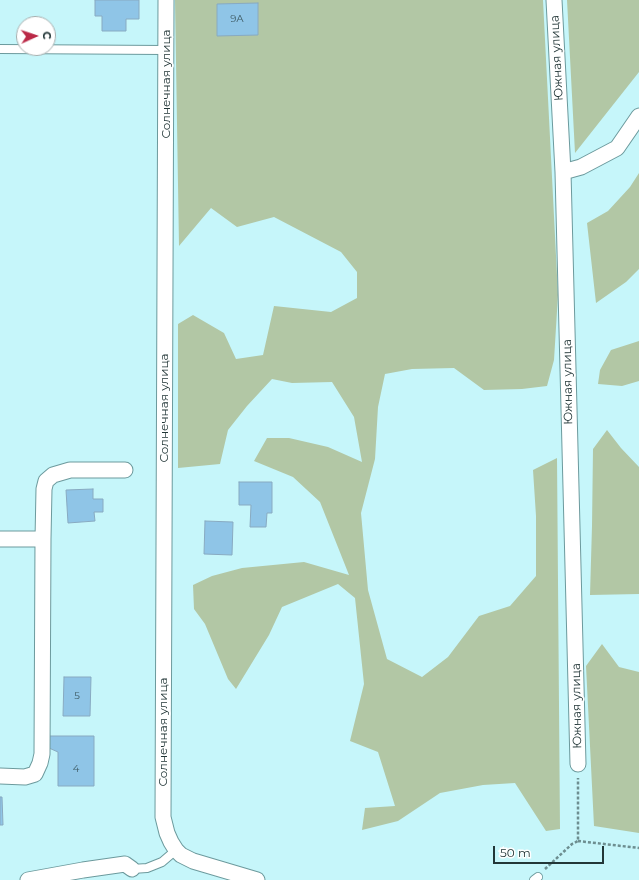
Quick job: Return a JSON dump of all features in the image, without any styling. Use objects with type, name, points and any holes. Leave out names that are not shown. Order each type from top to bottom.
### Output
[{"type":"street","name":"Солнечная улица","points":[[166,0],[163,817],[167,833],[176,850]]},
{"type":"street","name":"Южная улица","points":[[554,0],[563,172],[578,764]]},
{"type":"street","points":[[563,172],[581,167],[617,148],[639,116]]},
{"type":"street","points":[[0,776],[25,777],[35,774],[42,754],[42,539],[44,489],[46,481],[53,475],[70,470],[125,470]]},
{"type":"street","points":[[0,539],[42,539]]},
{"type":"street","points":[[176,850],[181,855],[192,861],[257,880]]},
{"type":"street","points":[[28,880],[125,864],[132,869]]},
{"type":"lane","points":[[0,49],[166,50]]},
{"type":"lane","points":[[132,869],[147,868],[162,862],[176,850]]},
{"type":"path","points":[[578,764],[578,841]]},
{"type":"path","points":[[536,878],[572,844],[578,841],[639,848]]},
{"type":"green space","points":[[175,0],[543,0],[558,295],[554,360],[547,386],[522,389],[484,390],[454,368],[412,369],[385,374],[378,407],[375,459],[361,513],[368,590],[387,659],[422,677],[448,657],[479,616],[510,606],[536,576],[536,516],[533,470],[557,458],[560,829],[546,831],[515,783],[483,785],[440,793],[398,821],[362,830],[365,808],[395,806],[378,752],[350,741],[364,684],[355,598],[338,584],[282,607],[269,635],[236,689],[228,679],[205,624],[194,609],[193,585],[212,576],[242,568],[304,562],[349,575],[320,502],[293,477],[254,461],[267,438],[289,438],[328,447],[362,462],[354,417],[332,382],[292,383],[272,379],[247,406],[228,430],[220,464],[178,468],[178,324],[193,315],[224,333],[236,359],[263,355],[274,306],[331,312],[357,298],[357,272],[341,252],[274,217],[237,227],[211,208],[179,246]]},
{"type":"green space","points":[[567,0],[639,0],[639,72],[575,153]]},
{"type":"green space","points":[[639,173],[639,269],[626,282],[596,303],[587,223],[608,211],[630,187]]},
{"type":"green space","points":[[639,341],[639,381],[622,386],[598,384],[600,370],[611,350]]},
{"type":"green space","points":[[607,430],[639,467],[639,594],[590,595],[593,449]]},
{"type":"green space","points":[[602,644],[619,667],[639,672],[639,833],[594,826],[586,666]]},
{"type":"building","points":[[95,0],[139,0],[139,19],[126,19],[126,31],[102,31],[102,16],[95,16]]},
{"type":"building","points":[[258,3],[258,35],[217,36],[217,4]]},
{"type":"building","points":[[239,482],[272,482],[272,513],[267,513],[266,527],[250,527],[251,505],[239,505]]},
{"type":"building","points":[[93,489],[93,499],[103,499],[103,512],[94,512],[95,521],[68,523],[66,490]]},
{"type":"building","points":[[205,521],[233,522],[232,555],[204,554]]},
{"type":"building","points":[[64,677],[91,677],[90,716],[63,716]]},
{"type":"building","points":[[49,736],[94,736],[94,786],[58,786],[58,752],[49,748]]},
{"type":"building","points":[[0,797],[2,797],[3,825],[0,825]]}]
